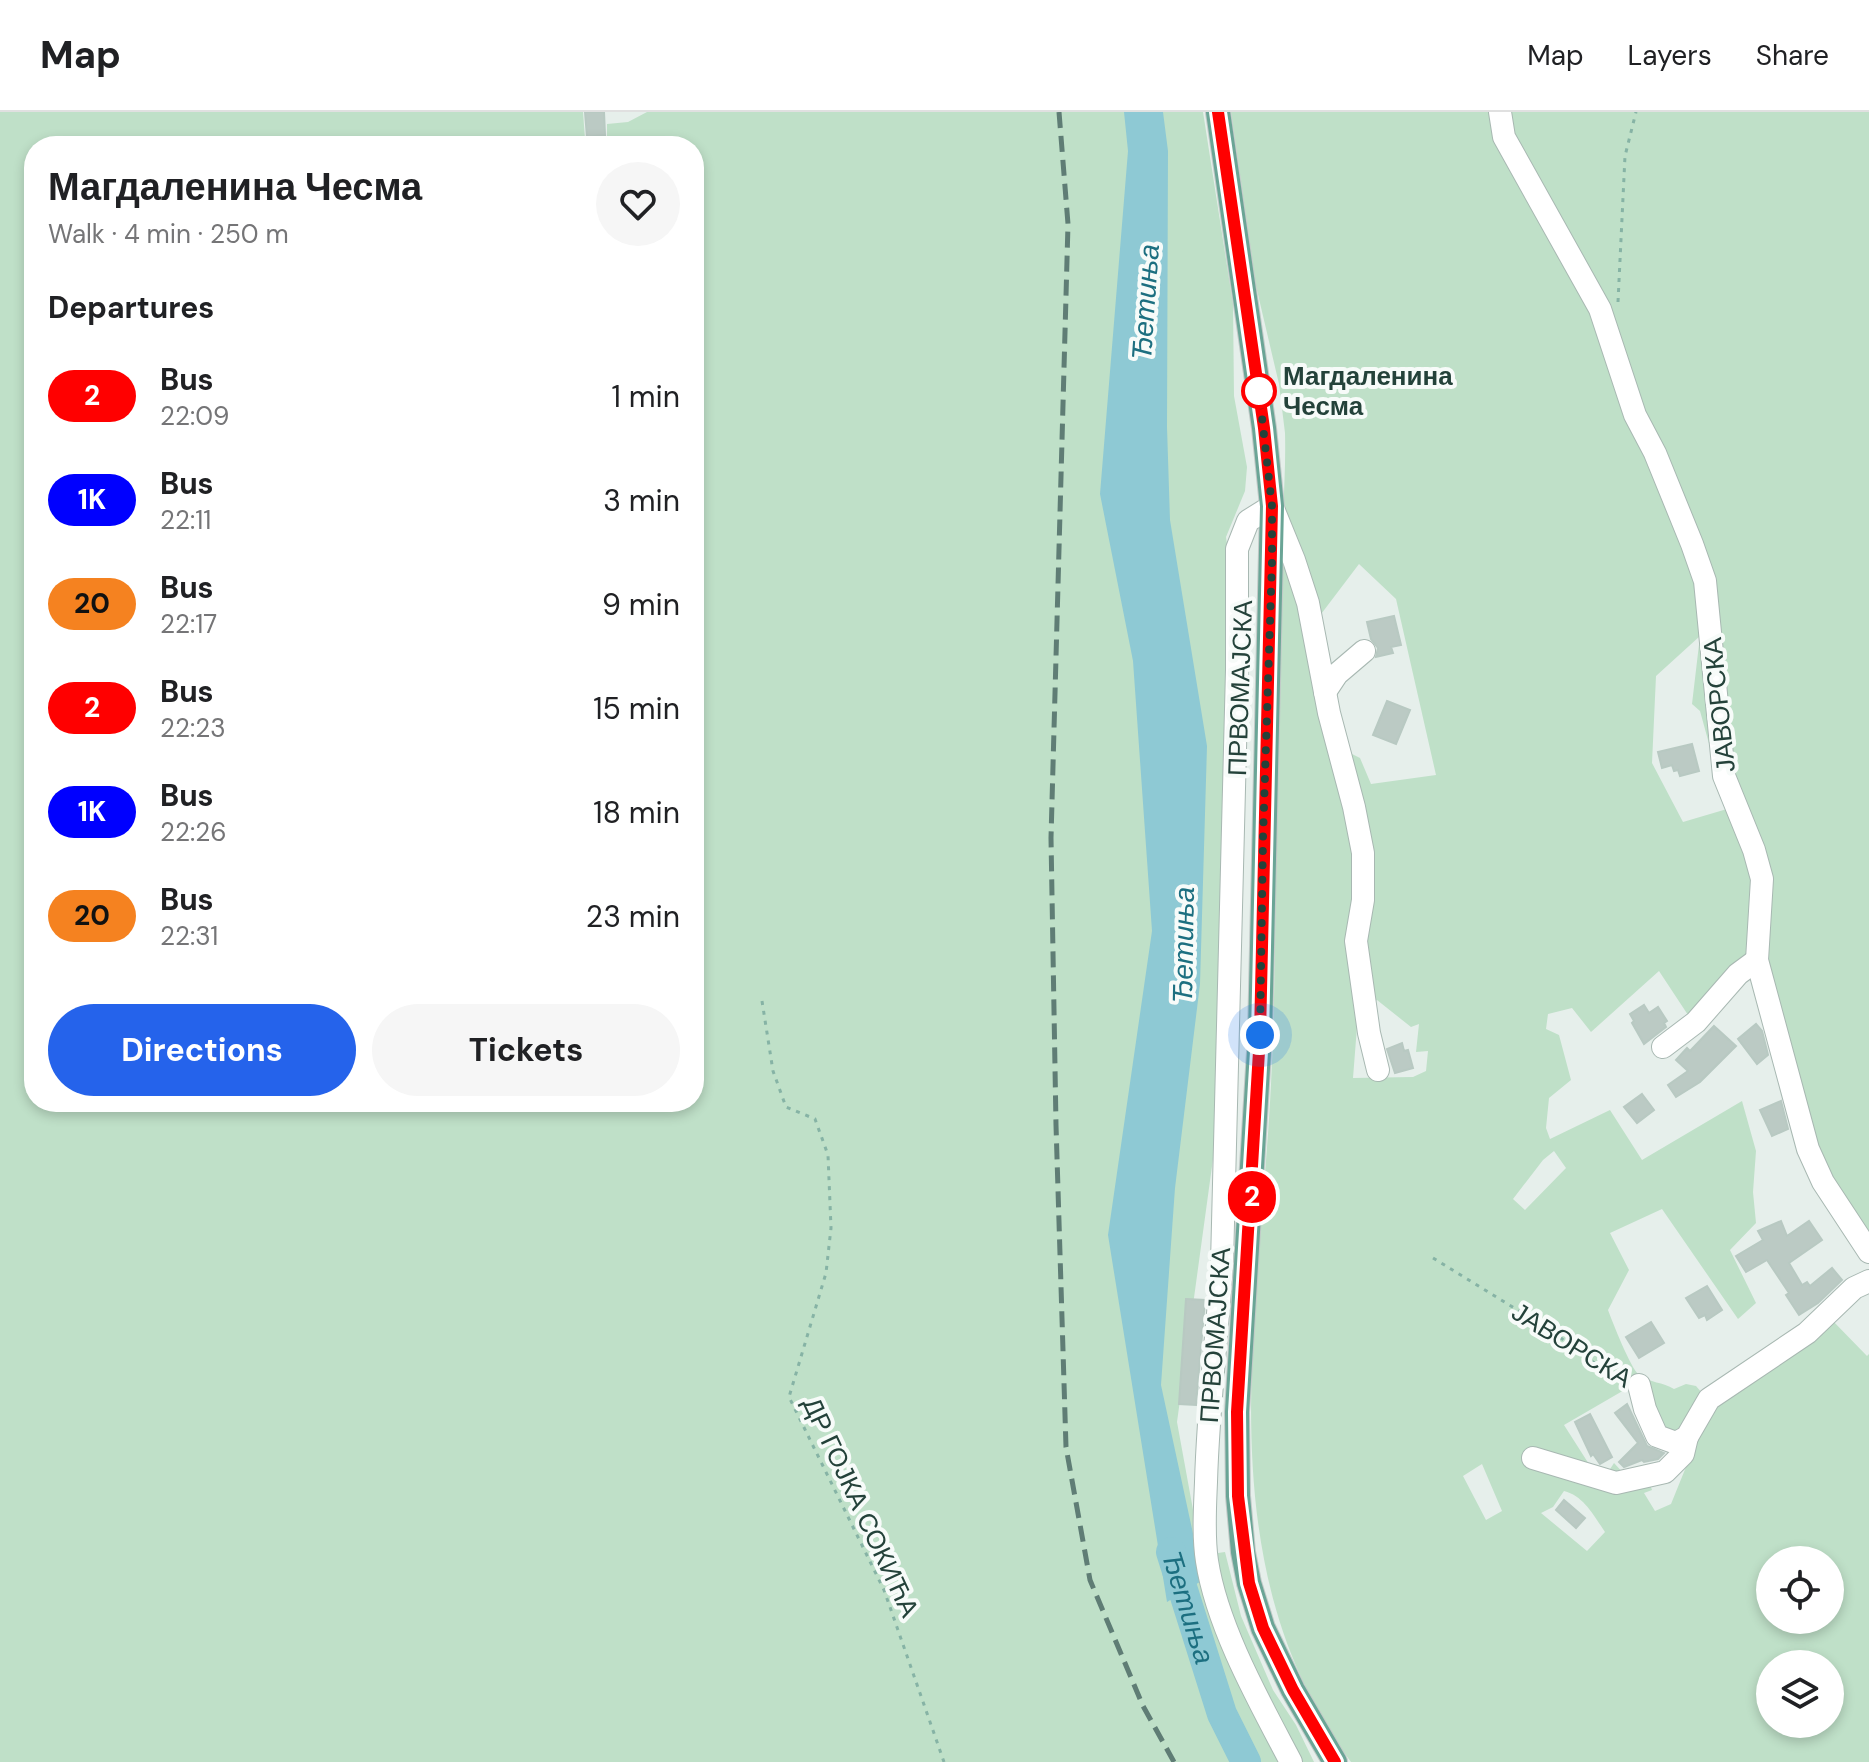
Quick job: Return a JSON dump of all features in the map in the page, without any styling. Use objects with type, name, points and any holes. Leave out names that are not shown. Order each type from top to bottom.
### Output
[{"type":"main road","name":"ПРВОМАЈСКА","points":[[1218,112],[1264,428],[1272,506],[1260,1035],[1237,1412],[1238,1496],[1249,1583],[1263,1628],[1293,1690],[1335,1762]]},
{"type":"street","name":"ЈАВОРСКА","points":[[1500,112],[1504,137],[1600,309],[1635,415],[1655,453],[1705,581],[1724,776],[1754,850],[1762,879],[1757,960],[1808,1149],[1823,1182],[1869,1252]]},
{"type":"street","name":"ПРВОМАЈСКА","points":[[1272,506],[1308,603],[1325,692],[1363,853],[1363,900],[1356,941],[1369,1033],[1378,1070]]},
{"type":"street","points":[[1272,506],[1248,521],[1237,549],[1222,1263],[1217,1345],[1207,1425],[1205,1512],[1206,1560],[1219,1607],[1250,1682],[1291,1762]]},
{"type":"street","points":[[1325,692],[1337,674],[1364,651]]},
{"type":"street","points":[[1663,1047],[1696,1022],[1738,974],[1757,960]]},
{"type":"street","points":[[1533,1458],[1616,1483],[1665,1472],[1683,1454],[1687,1437],[1709,1399],[1807,1333],[1854,1288],[1869,1281]]},
{"type":"street","name":"ЈАВОРСКА","points":[[1639,1385],[1657,1436],[1676,1443],[1687,1437]]},
{"type":"path","points":[[1618,312],[1625,156],[1636,112]]},
{"type":"path","name":"ДР ГОЈКА СОКИЋА","points":[[762,1001],[773,1071],[786,1107],[815,1119],[828,1155],[831,1228],[826,1273],[789,1397],[884,1590],[944,1762]]},
{"type":"path","name":"ЈАВОРСКА","points":[[1433,1258],[1550,1330],[1612,1376],[1639,1385]]},
{"type":"green space","points":[[0,112],[583,112],[585,136],[24,136],[24,1112],[704,1112],[704,136],[607,136],[607,124],[628,122],[647,112],[1203,112],[1233,304],[1234,396],[1247,467],[1245,491],[1226,537],[1231,575],[1216,1137],[1177,1422],[1200,1548],[1211,1554],[1225,1552],[1241,1616],[1273,1690],[1296,1725],[1314,1762],[0,1762]]},
{"type":"green space","points":[[1231,112],[1869,112],[1869,1245],[1834,1189],[1755,972],[1688,1015],[1659,971],[1591,1032],[1572,1008],[1548,1014],[1546,1029],[1559,1035],[1571,1080],[1549,1098],[1546,1128],[1550,1139],[1610,1110],[1642,1160],[1742,1101],[1756,1151],[1753,1192],[1756,1223],[1730,1250],[1756,1303],[1738,1319],[1662,1209],[1610,1233],[1629,1270],[1608,1310],[1639,1375],[1674,1389],[1686,1384],[1696,1386],[1702,1393],[1830,1318],[1867,1356],[1869,1354],[1869,1762],[1351,1762],[1305,1685],[1275,1604],[1258,1520],[1251,1434],[1252,1347],[1273,1039],[1285,446],[1279,384],[1256,286]],"holes":[[[1359,564],[1396,599],[1436,775],[1371,784],[1360,758],[1344,750],[1309,630]],[[1700,636],[1692,704],[1700,711],[1727,809],[1683,822],[1652,763],[1656,676]],[[1377,1000],[1411,1027],[1419,1024],[1416,1052],[1428,1051],[1426,1071],[1413,1077],[1353,1078],[1358,1014]],[[1554,1151],[1566,1168],[1525,1210],[1513,1199],[1543,1160]],[[1626,1389],[1649,1408],[1676,1438],[1699,1435],[1671,1504],[1655,1511],[1644,1493],[1652,1490],[1645,1471],[1626,1476],[1614,1463],[1601,1483],[1564,1425]],[[1482,1464],[1502,1511],[1486,1520],[1463,1476]],[[1564,1491],[1571,1494],[1583,1502],[1605,1532],[1587,1551],[1541,1513],[1553,1507]]]},
{"type":"water","points":[[1124,112],[1163,112],[1168,151],[1167,427],[1170,520],[1207,746],[1200,984],[1175,1188],[1161,1385],[1203,1580],[1167,1602],[1108,1235],[1152,931],[1133,661],[1100,494],[1128,151]]},
{"type":"building","points":[[585,112],[604,112],[605,135],[587,136]]},
{"type":"building","points":[[1394,616],[1401,645],[1391,647],[1393,653],[1376,657],[1378,648],[1371,639],[1367,622]]},
{"type":"building","points":[[1387,701],[1410,710],[1396,744],[1373,735]]},
{"type":"building","points":[[1692,744],[1699,771],[1680,776],[1672,765],[1662,768],[1658,752]]},
{"type":"building","points":[[1644,1005],[1649,1013],[1658,1007],[1667,1021],[1664,1023],[1666,1027],[1644,1044],[1630,1014]]},
{"type":"building","points":[[1756,1024],[1762,1031],[1768,1055],[1757,1064],[1738,1039]]},
{"type":"building","points":[[1714,1026],[1736,1046],[1700,1082],[1676,1097],[1668,1085],[1688,1071],[1676,1060],[1687,1048],[1690,1051]]},
{"type":"building","points":[[1402,1043],[1404,1051],[1408,1050],[1413,1068],[1395,1073],[1387,1049]]},
{"type":"building","points":[[1642,1094],[1654,1110],[1637,1123],[1624,1107]]},
{"type":"building","points":[[1781,1101],[1788,1129],[1772,1136],[1760,1110]]},
{"type":"building","points":[[1781,1221],[1787,1236],[1809,1221],[1822,1240],[1789,1263],[1802,1285],[1807,1282],[1810,1286],[1832,1268],[1842,1280],[1818,1303],[1799,1315],[1786,1295],[1789,1293],[1767,1260],[1746,1272],[1736,1256],[1763,1240],[1758,1231]]},
{"type":"building","points":[[1707,1286],[1722,1310],[1707,1320],[1705,1315],[1699,1318],[1686,1298]]},
{"type":"building","points":[[1186,1299],[1205,1300],[1196,1405],[1179,1404]]},
{"type":"building","points":[[1651,1322],[1664,1343],[1639,1358],[1626,1337]]},
{"type":"building","points":[[1627,1404],[1647,1446],[1664,1453],[1658,1459],[1642,1460],[1624,1467],[1619,1462],[1638,1443],[1615,1413]]},
{"type":"building","points":[[1590,1414],[1612,1457],[1600,1464],[1593,1454],[1591,1456],[1575,1422]]},
{"type":"building","points":[[1564,1500],[1585,1518],[1576,1528],[1556,1510]]},
{"type":"waterway","name":"Ђетиња","points":[[1171,1552],[1222,1714],[1246,1762]]},
{"type":"railway","points":[[1059,112],[1068,224],[1051,838],[1066,1447],[1090,1580],[1143,1706],[1174,1762]]},
{"type":"bus line","name":"2","points":[[1218,112],[1264,428],[1272,506],[1260,1035],[1237,1412],[1238,1496],[1243,1552],[1263,1628],[1293,1690],[1335,1762]]},
{"type":"place","name":"Магдаленина Чесма","points":[[1259,391]]},
{"type":"route","points":[[1259,391],[1272,506],[1260,1035]]}]
